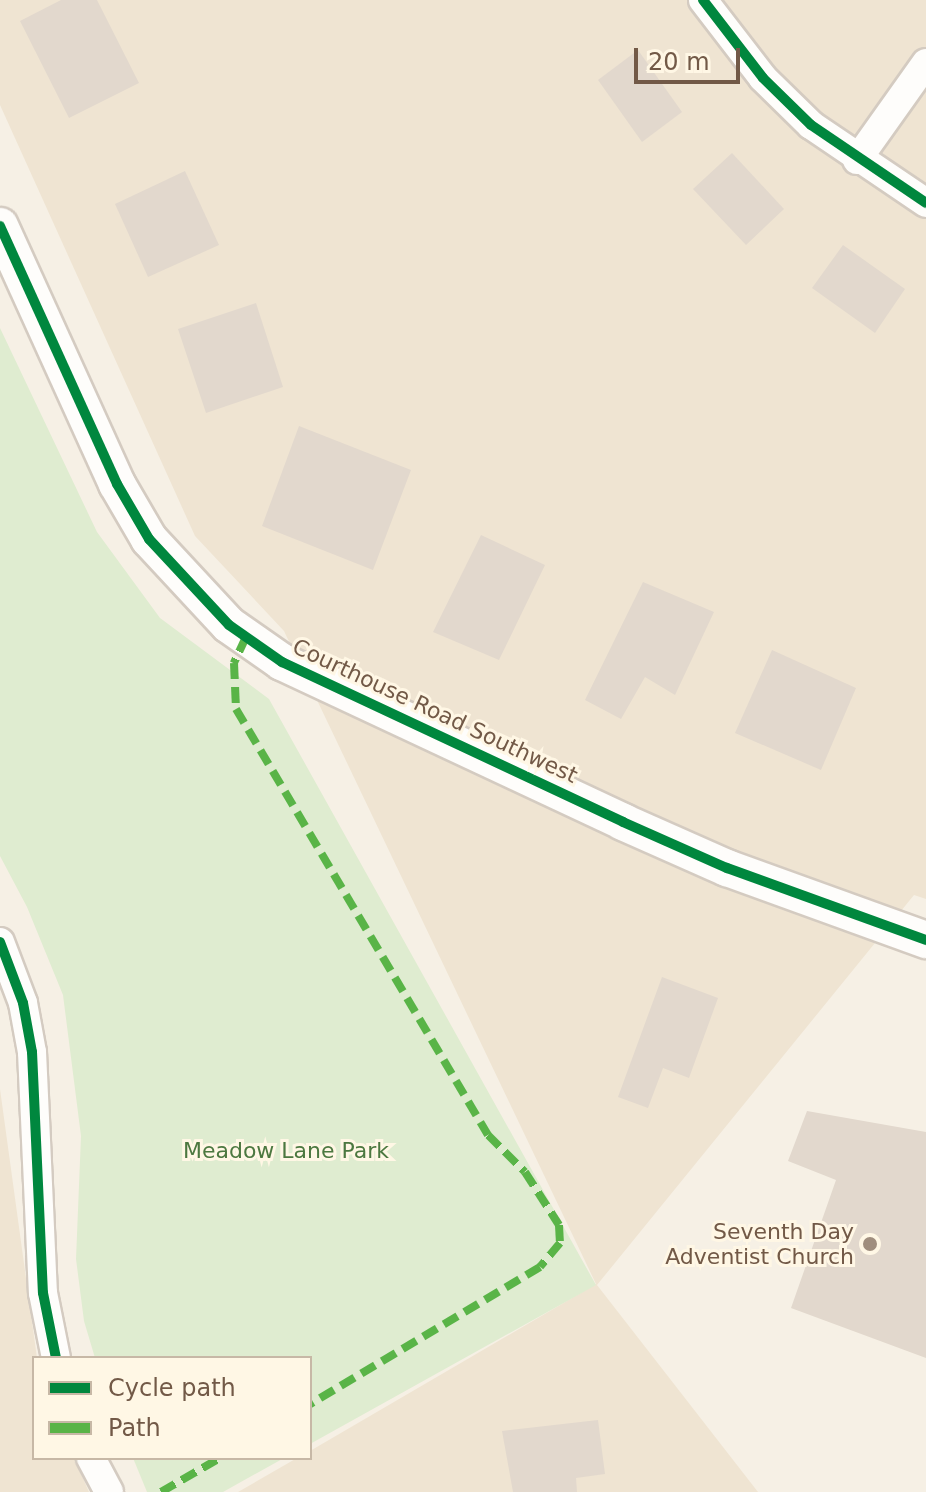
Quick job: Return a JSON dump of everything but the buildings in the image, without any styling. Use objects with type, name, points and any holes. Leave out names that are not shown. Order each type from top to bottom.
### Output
[{"type":"street","points":[[703,0],[763,78],[857,160],[926,203]]},
{"type":"street","points":[[857,160],[926,63]]},
{"type":"street","name":"Courthouse Road Southwest","points":[[0,226],[117,484],[149,539],[229,625],[282,662],[623,822],[727,868],[926,940]]},
{"type":"street","points":[[0,942],[23,1003],[32,1052],[43,1293],[56,1356]]},
{"type":"street","points":[[92,1460],[109,1492]]},
{"type":"shaded area","points":[[0,0],[926,0],[926,899],[914,895],[597,1285],[758,1492],[238,1492],[294,1460],[312,1460],[312,1450],[596,1284],[284,631],[195,536],[0,105]]},
{"type":"shaded area","points":[[0,1089],[37,1356],[32,1356],[32,1460],[75,1460],[89,1492],[0,1492]]},
{"type":"green space","name":"Meadow Lane Park","points":[[0,328],[97,532],[160,618],[269,699],[596,1285],[312,1443],[312,1356],[94,1356],[84,1321],[76,1259],[81,1136],[63,995],[27,907],[0,856]]},
{"type":"green space","points":[[134,1460],[280,1460],[223,1492],[147,1492]]},
{"type":"marked path","points":[[246,637],[234,663],[236,709],[488,1135],[525,1172],[559,1225],[560,1243],[540,1267],[312,1403]]},
{"type":"marked path","points":[[161,1492],[217,1460]]},
{"type":"cycle path","points":[[703,0],[763,78],[811,125],[926,203]]},
{"type":"cycle path","points":[[0,226],[117,484],[149,539],[229,625],[282,662],[623,822],[727,868],[926,940]]},
{"type":"cycle path","points":[[0,942],[23,1003],[32,1052],[43,1293],[56,1356]]},
{"type":"place","name":"Seventh Day Adventist Church","points":[[870,1244]]}]
